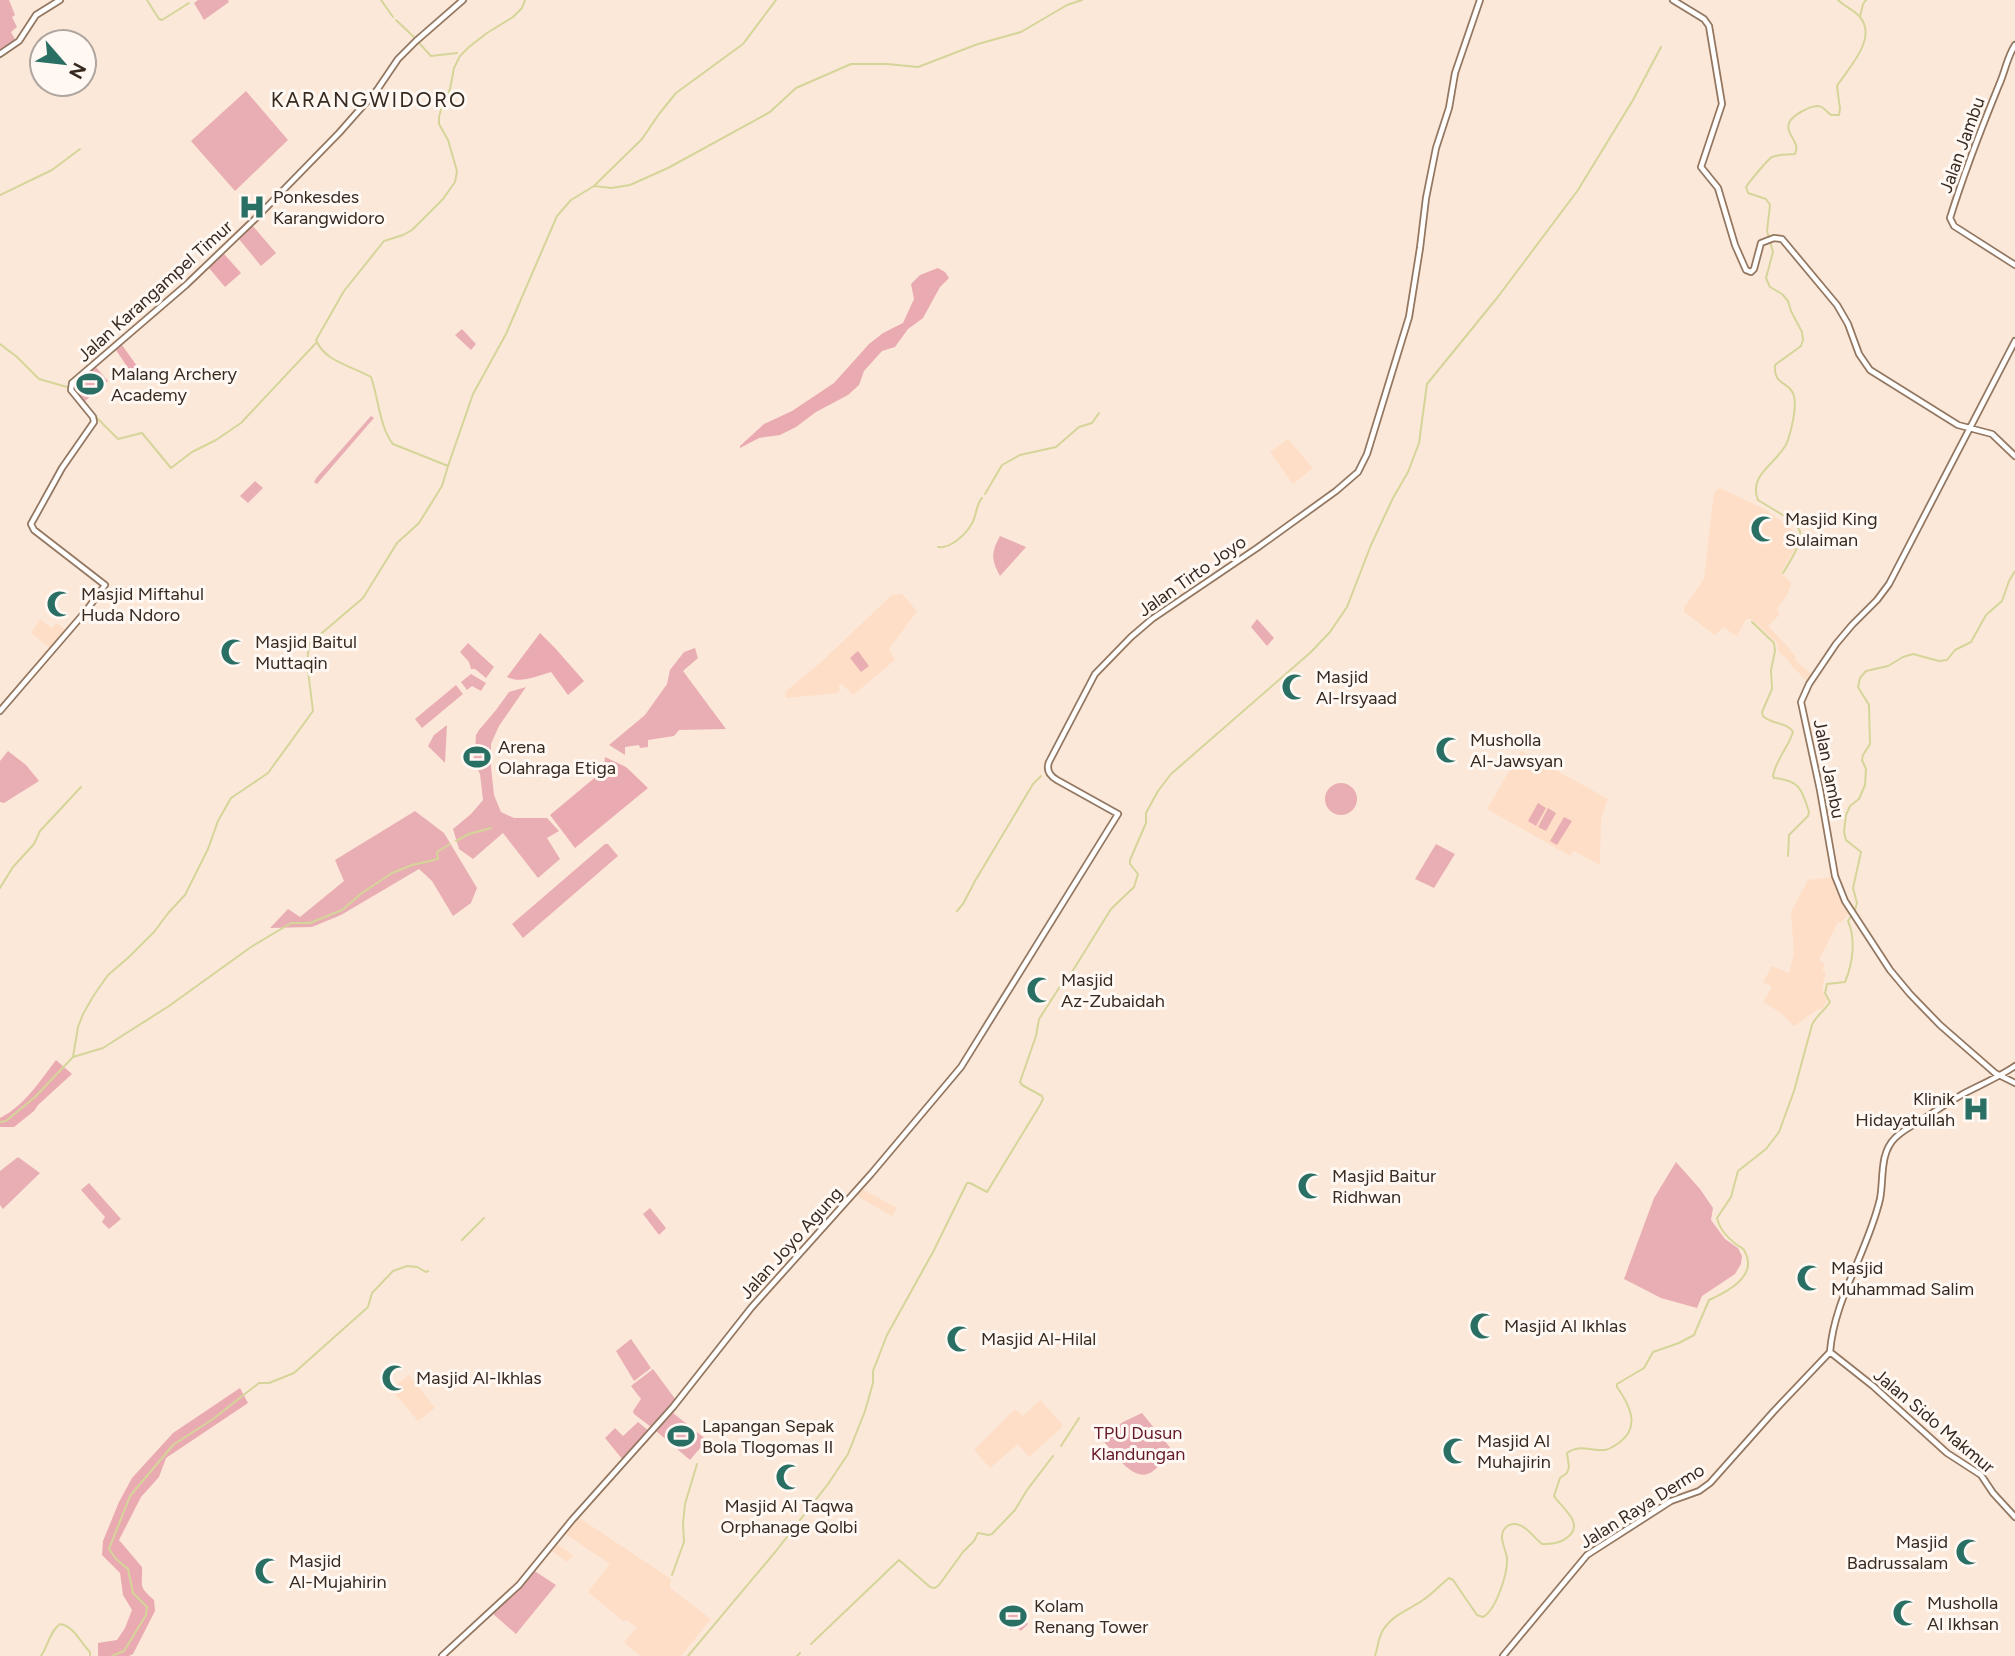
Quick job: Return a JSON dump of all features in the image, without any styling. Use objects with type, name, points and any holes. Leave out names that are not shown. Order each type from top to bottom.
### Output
[{"type":"street","points":[[0,54],[19,41],[36,15],[60,0]]},
{"type":"street","name":"Jalan Karangampel Timur","points":[[0,711],[105,585],[34,530],[31,524],[65,464],[94,422],[93,417],[71,390],[72,383],[186,285],[257,218],[320,154],[377,90],[398,59],[463,0]]},
{"type":"street","name":"Jalan Tirto Joyo","points":[[1118,814],[1054,778],[1048,769],[1049,762],[1091,681],[1152,619],[1257,548],[1355,475],[1363,464],[1409,317],[1436,148],[1449,108],[1455,73],[1480,0]]},
{"type":"street","points":[[1672,0],[1704,19],[1709,26],[1722,104],[1701,167],[1718,188],[1735,245],[1747,272],[1754,269],[1760,245],[1764,241],[1774,238],[1784,241],[1837,305],[1849,324],[1859,354],[1870,370],[1958,425],[1992,435],[2015,456]]},
{"type":"street","name":"Jalan Jambu","points":[[2015,45],[1979,133],[1950,218],[1954,226],[2015,265]]},
{"type":"street","name":"Jalan Jambu","points":[[2015,341],[1889,584],[1836,644],[1814,675],[1802,697],[1801,705],[1840,892],[1890,970],[1927,1013],[1999,1076],[2015,1083]]},
{"type":"street","name":"Jalan Joyo Agung","points":[[442,1656],[519,1585],[572,1520],[673,1407],[751,1308],[888,1154],[961,1067],[1118,814]]},
{"type":"street","points":[[1829,1352],[1836,1321],[1878,1208],[1885,1153],[1893,1140],[2015,1066]]},
{"type":"street","name":"Jalan Sido Makmur","points":[[1829,1352],[1873,1386],[1947,1453],[1981,1475],[2015,1517]]},
{"type":"street","name":"Jalan Raya Dermo","points":[[1503,1656],[1587,1555],[1671,1501],[1699,1491],[1710,1483],[1829,1352]]},
{"type":"shaded area","points":[[224,254],[241,273],[225,287],[209,268]]},
{"type":"shaded area","points":[[938,268],[949,278],[940,287],[923,318],[908,329],[895,347],[882,351],[864,371],[859,385],[848,395],[780,435],[759,438],[740,448],[764,424],[792,411],[834,383],[869,344],[903,323],[914,299],[911,284],[920,275]]},
{"type":"shaded area","points":[[122,345],[137,366],[130,371],[116,350]]},
{"type":"shaded area","points":[[1288,439],[1313,468],[1293,484],[1270,452]]},
{"type":"shaded area","points":[[1720,488],[1766,510],[1797,533],[1797,545],[1781,573],[1791,585],[1777,609],[1780,614],[1768,626],[1796,657],[1795,660],[1811,674],[1807,681],[1778,651],[1777,643],[1751,619],[1746,619],[1737,636],[1723,627],[1715,635],[1684,612],[1704,579],[1714,492]]},
{"type":"shaded area","points":[[902,594],[917,611],[889,649],[895,660],[853,695],[842,684],[837,693],[786,698],[785,692],[892,595]]},
{"type":"shaded area","points":[[40,619],[52,628],[56,623],[66,630],[50,648],[31,633]]},
{"type":"shaded area","points":[[540,633],[584,681],[568,695],[551,672],[523,680],[507,677]]},
{"type":"shaded area","points":[[1521,751],[1608,799],[1601,818],[1600,865],[1574,851],[1570,856],[1487,809]]},
{"type":"shaded area","points":[[605,757],[626,767],[648,788],[575,848],[550,815],[604,770]]},
{"type":"shaded area","points":[[1832,877],[1838,896],[1849,912],[1842,922],[1838,922],[1819,960],[1825,964],[1822,970],[1826,972],[1822,988],[1827,1000],[1823,1008],[1794,1026],[1782,1014],[1763,1002],[1772,987],[1763,982],[1772,966],[1789,973],[1794,953],[1791,912],[1808,880]]},
{"type":"shaded area","points":[[56,1060],[72,1074],[14,1127],[0,1127],[0,1118],[24,1100]]},
{"type":"shaded area","points":[[862,1189],[897,1208],[892,1216],[857,1196]]},
{"type":"shaded area","points":[[409,1375],[435,1408],[418,1421],[391,1389]]},
{"type":"shaded area","points":[[240,1388],[248,1403],[166,1458],[159,1477],[141,1497],[119,1540],[142,1567],[142,1585],[154,1600],[155,1611],[133,1654],[98,1656],[98,1643],[117,1640],[132,1610],[123,1595],[120,1573],[102,1555],[103,1541],[119,1502],[132,1478],[173,1433]]},
{"type":"shaded area","points":[[1040,1400],[1062,1424],[1061,1428],[1029,1457],[1018,1444],[990,1468],[974,1450],[1015,1409],[1023,1416]]},
{"type":"shaded area","points":[[578,1517],[671,1579],[670,1588],[711,1619],[681,1656],[640,1656],[624,1642],[637,1628],[627,1620],[623,1621],[588,1592],[610,1564],[564,1533]]},
{"type":"shaded area","points":[[555,1543],[573,1555],[567,1562],[549,1549]]},
{"type":"green space","points":[[0,0],[9,0],[17,27],[11,32],[16,41],[0,51]]},
{"type":"green space","points":[[198,0],[229,2],[204,20],[194,3]]},
{"type":"green space","points":[[246,91],[288,140],[235,191],[191,141]]},
{"type":"green space","points":[[252,225],[276,253],[261,266],[239,239]]},
{"type":"green space","points":[[462,329],[476,344],[471,350],[455,335]]},
{"type":"green space","name":"Malang Archery Academy","points":[[95,366],[108,381],[84,402],[75,390],[75,385]]},
{"type":"green space","points":[[371,416],[374,418],[317,484],[314,482],[317,477]]},
{"type":"green space","points":[[255,481],[263,488],[248,503],[240,496]]},
{"type":"green space","points":[[1000,536],[1026,547],[1000,576],[993,556]]},
{"type":"green space","points":[[1257,619],[1274,638],[1267,646],[1251,627]]},
{"type":"green space","points":[[468,643],[494,667],[486,678],[471,669],[469,662],[460,652]]},
{"type":"green space","points":[[695,648],[698,658],[683,671],[726,729],[679,730],[674,736],[648,740],[648,747],[625,747],[625,755],[609,745],[645,715],[667,684],[670,670],[684,652]]},
{"type":"green space","points":[[858,651],[869,666],[861,672],[850,658]]},
{"type":"green space","points":[[471,674],[486,683],[481,691],[472,686],[467,690],[461,682]]},
{"type":"green space","points":[[456,685],[463,694],[422,728],[415,719]]},
{"type":"green space","points":[[526,687],[499,726],[491,744],[491,767],[494,795],[501,812],[514,818],[547,818],[559,831],[547,838],[560,859],[538,878],[503,833],[473,859],[459,849],[453,829],[483,800],[480,774],[475,764],[480,762],[474,762],[474,752],[480,752],[475,751],[476,735],[509,692]]},
{"type":"green space","points":[[447,725],[445,763],[428,746],[434,735]]},
{"type":"green space","points":[[8,751],[26,765],[39,781],[4,803],[0,802],[0,761]]},
{"type":"green space","points":[[1341,783],[1352,788],[1357,799],[1352,810],[1341,815],[1330,810],[1325,799],[1330,788]]},
{"type":"green space","points":[[1538,803],[1546,808],[1536,826],[1528,821]]},
{"type":"green space","points":[[1548,808],[1556,813],[1546,831],[1538,827]]},
{"type":"green space","points":[[415,811],[444,833],[477,888],[471,903],[453,916],[432,881],[419,869],[341,915],[312,927],[270,928],[288,909],[300,917],[344,881],[335,860]]},
{"type":"green space","points":[[1564,817],[1572,821],[1557,845],[1550,841]]},
{"type":"green space","points":[[605,844],[618,856],[523,938],[512,924]]},
{"type":"green space","points":[[1436,844],[1455,854],[1434,888],[1415,879]]},
{"type":"green space","points":[[18,1157],[40,1173],[3,1209],[0,1205],[0,1171]]},
{"type":"green space","points":[[1676,1162],[1713,1208],[1711,1220],[1725,1239],[1738,1248],[1742,1256],[1735,1274],[1702,1296],[1697,1308],[1661,1298],[1624,1279],[1654,1198]]},
{"type":"green space","points":[[89,1183],[121,1219],[109,1229],[102,1222],[105,1217],[81,1190]]},
{"type":"green space","points":[[650,1208],[666,1228],[659,1235],[643,1214]]},
{"type":"green space","points":[[631,1339],[651,1368],[634,1381],[616,1351]]},
{"type":"green space","points":[[653,1369],[676,1400],[651,1427],[634,1414],[633,1411],[641,1399],[631,1386]]},
{"type":"green space","name":"Lapangan Sepak Bola Tlogomas II","points":[[673,1413],[707,1440],[690,1460],[656,1431]]},
{"type":"green space","name":"TPU Dusun Klandungan","points":[[1142,1413],[1172,1450],[1156,1469],[1146,1474],[1131,1471],[1101,1438],[1123,1422]]},
{"type":"green space","points":[[638,1422],[649,1431],[623,1460],[605,1438],[615,1428],[623,1436]]},
{"type":"green space","points":[[533,1570],[556,1585],[516,1634],[492,1613]]},
{"type":"green space","name":"Kolam Renang Tower","points":[[1015,1605],[1028,1624],[1021,1631],[1015,1626],[1011,1630],[1000,1619]]},
{"type":"waterway","points":[[147,0],[162,20],[189,3]]},
{"type":"waterway","points":[[381,0],[393,17]]},
{"type":"waterway","points":[[73,1057],[78,1027],[94,995],[108,975],[154,932],[185,895],[231,798],[268,773],[313,711],[307,663],[309,644],[363,598],[397,543],[419,523],[442,486],[448,466],[393,444],[382,421],[371,377],[326,354],[316,340],[344,291],[384,241],[412,230],[443,199],[455,182],[457,171],[448,140],[439,124],[454,68],[469,47],[513,17],[522,8],[525,0]]},
{"type":"waterway","points":[[595,185],[642,139],[676,93],[743,44],[776,0]]},
{"type":"waterway","points":[[448,466],[473,394],[506,334],[557,216],[571,200],[594,186],[611,188],[630,185],[668,168],[770,112],[796,88],[851,64],[918,67],[978,44],[1021,32],[1067,5],[1082,0]]},
{"type":"waterway","points":[[1783,573],[1798,544],[1799,528],[1758,500],[1756,491],[1761,475],[1784,448],[1794,418],[1794,396],[1777,377],[1775,365],[1801,346],[1803,340],[1788,301],[1770,287],[1766,278],[1773,252],[1767,231],[1770,205],[1766,199],[1748,193],[1746,187],[1772,157],[1795,154],[1796,145],[1788,127],[1794,117],[1806,109],[1818,106],[1831,115],[1839,115],[1837,86],[1859,53],[1866,35],[1860,17],[1838,0]]},
{"type":"waterway","points":[[1860,17],[1866,0]]},
{"type":"waterway","points":[[396,20],[415,38]]},
{"type":"waterway","points":[[419,43],[431,56],[457,53]]},
{"type":"waterway","points":[[688,1656],[776,1551],[848,1454],[865,1411],[873,1383],[873,1371],[887,1335],[967,1183],[987,1192],[1040,1105],[1042,1096],[1020,1082],[1039,1019],[1111,909],[1134,887],[1138,874],[1130,860],[1146,823],[1146,813],[1158,791],[1171,774],[1311,652],[1330,632],[1347,607],[1371,545],[1408,472],[1419,443],[1427,384],[1497,298],[1578,190],[1633,100],[1661,47]]},
{"type":"waterway","points":[[0,195],[52,170],[80,149]]},
{"type":"waterway","points":[[96,417],[118,439],[142,433],[171,468],[192,452],[241,423],[316,343]]},
{"type":"waterway","points":[[0,344],[39,379],[67,387]]},
{"type":"waterway","points":[[73,388],[81,399]]},
{"type":"waterway","points":[[985,494],[1002,465],[1020,455],[1056,447],[1079,427],[1092,423],[1099,413]]},
{"type":"waterway","points":[[938,547],[952,544],[965,533],[973,522],[982,498]]},
{"type":"waterway","points":[[1855,910],[1857,903],[1853,888],[1861,852],[1846,840],[1844,832],[1850,806],[1859,799],[1865,785],[1866,769],[1862,760],[1870,744],[1869,705],[1858,687],[1860,678],[1866,671],[1888,666],[1913,654],[1939,661],[1947,660],[1955,650],[1971,642],[1986,615],[2002,601],[2015,571]]},
{"type":"waterway","points":[[1752,622],[1774,643],[1775,651],[1771,670],[1772,689],[1762,712],[1763,716],[1793,732],[1773,776],[1795,784],[1809,812],[1789,835],[1788,856]]},
{"type":"waterway","points":[[957,911],[1033,784],[1041,776]]},
{"type":"waterway","points":[[0,888],[13,867],[34,844],[40,831],[81,787]]},
{"type":"waterway","points":[[456,841],[491,828]]},
{"type":"waterway","points":[[0,1122],[6,1121],[35,1097],[73,1057],[103,1048],[169,1006],[251,947],[291,923],[310,923],[342,910],[392,873],[438,859],[437,852],[450,844]]},
{"type":"waterway","points":[[1375,1656],[1380,1636],[1387,1625],[1449,1578],[1477,1615],[1483,1617],[1488,1613],[1497,1599],[1506,1573],[1507,1558],[1502,1537],[1506,1527],[1513,1524],[1524,1527],[1542,1544],[1564,1540],[1570,1535],[1574,1525],[1570,1515],[1554,1496],[1560,1478],[1567,1473],[1569,1467],[1567,1453],[1581,1448],[1607,1449],[1626,1436],[1630,1429],[1631,1415],[1617,1384],[1644,1368],[1653,1352],[1694,1335],[1709,1300],[1732,1288],[1744,1276],[1748,1261],[1744,1251],[1724,1233],[1717,1218],[1731,1197],[1738,1171],[1766,1149],[1779,1132],[1794,1091],[1812,1025],[1830,1002],[1825,993],[1827,984],[1845,982],[1848,975],[1853,943],[1848,921],[1852,915]]},
{"type":"waterway","points":[[462,1240],[484,1218]]},
{"type":"waterway","points":[[112,1656],[124,1651],[146,1615],[147,1607],[133,1593],[128,1569],[109,1549],[130,1496],[173,1445],[213,1419],[259,1383],[269,1383],[294,1373],[368,1307],[372,1293],[393,1271],[407,1266],[428,1271]]},
{"type":"waterway","points":[[1061,1446],[1079,1418]]},
{"type":"waterway","points":[[811,1644],[899,1560],[930,1587],[939,1585],[978,1533],[992,1534],[1015,1510],[1053,1456]]},
{"type":"waterway","points":[[672,1575],[684,1542],[685,1504],[697,1464]]},
{"type":"waterway","points":[[41,1656],[60,1624],[73,1631],[90,1652],[90,1656]]},
{"type":"waterway","points":[[797,1656],[800,1653]]},
{"type":"place","name":"Ponkesdes Karangwidoro","points":[[252,207]]},
{"type":"place","name":"Malang Archery Academy","points":[[90,384]]},
{"type":"place","name":"Masjid King Sulaiman","points":[[1764,529]]},
{"type":"place","name":"Masjid Miftahul Huda Ndoro","points":[[60,604]]},
{"type":"place","name":"Masjid Baitul Muttaqin","points":[[234,652]]},
{"type":"place","name":"Masjid Al-Irsyaad","points":[[1295,687]]},
{"type":"place","name":"Musholla Al-Jawsyan","points":[[1449,750]]},
{"type":"place","name":"Arena Olahraga Etiga","points":[[477,757]]},
{"type":"place","name":"Masjid Az-Zubaidah","points":[[1040,990]]},
{"type":"place","name":"Klinik Hidayatullah","points":[[1976,1109]]},
{"type":"place","name":"Masjid Baitur Ridhwan","points":[[1311,1186]]},
{"type":"place","name":"Masjid Muhammad Salim","points":[[1810,1278]]},
{"type":"place","name":"Masjid Al Ikhlas","points":[[1483,1326]]},
{"type":"place","name":"Masjid Al-Hilal","points":[[960,1339]]},
{"type":"place","name":"Masjid Al-Ikhlas","points":[[395,1378]]},
{"type":"place","name":"Lapangan Sepak Bola Tlogomas II","points":[[681,1436]]},
{"type":"place","name":"Masjid Al Muhajirin","points":[[1456,1451]]},
{"type":"place","name":"Masjid Al Taqwa Orphanage Qolbi","points":[[789,1477]]},
{"type":"place","name":"Masjid Badrussalam","points":[[1969,1552]]},
{"type":"place","name":"Masjid Al-Mujahirin","points":[[268,1571]]},
{"type":"place","name":"Musholla Al Ikhsan","points":[[1906,1613]]},
{"type":"place","name":"Kolam Renang Tower","points":[[1013,1616]]},
{"type":"district","name":"KARANGWIDORO","points":[[369,99]]}]
